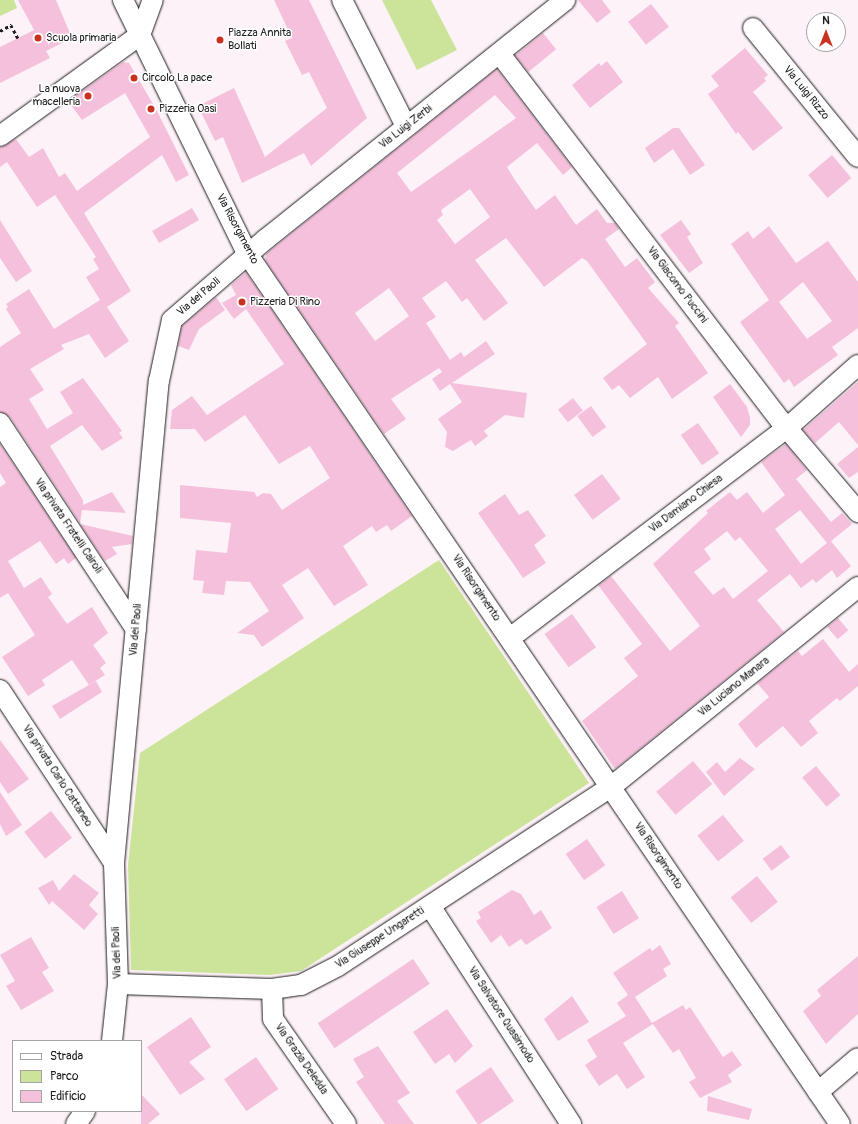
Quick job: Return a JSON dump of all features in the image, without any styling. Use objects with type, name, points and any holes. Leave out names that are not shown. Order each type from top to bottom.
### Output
[{"type":"street","name":"Via Risorgimento","points":[[123,0],[248,255],[840,1124]]},
{"type":"street","points":[[0,136],[140,36],[153,0]]},
{"type":"street","points":[[342,0],[406,126]]},
{"type":"street","name":"Via Luigi Zerbi","points":[[248,255],[406,126],[500,54],[565,0]]},
{"type":"street","name":"Via Luigi Rizzo","points":[[753,28],[858,157]]},
{"type":"street","name":"Via Giacomo Puccini","points":[[500,54],[787,428],[858,512]]},
{"type":"street","name":"Via dei Paoli","points":[[112,1040],[116,1019],[118,984],[114,863],[159,381],[172,320],[248,255]]},
{"type":"street","name":"Via Damiano Chiesa","points":[[510,638],[787,428],[858,365]]},
{"type":"street","name":"Via privata Fratelli Cairoli","points":[[0,423],[136,629]]},
{"type":"street","name":"Via Luciano Manara","points":[[610,787],[858,587]]},
{"type":"street","name":"Via privata Carlo Cattaneo","points":[[0,690],[114,863]]},
{"type":"street","name":"Via Giuseppe Ungaretti","points":[[118,984],[272,989],[301,985],[338,966],[610,787]]},
{"type":"street","name":"Via Salvatore Quasimodo","points":[[430,906],[571,1124]]},
{"type":"street","name":"Via Grazia Deledda","points":[[272,989],[273,1019],[346,1124]]},
{"type":"street","points":[[818,1092],[858,1058]]},
{"type":"path","points":[[0,31],[11,25],[18,38]]},
{"type":"green space","points":[[0,0],[14,0],[17,8],[0,16]]},
{"type":"green space","points":[[382,0],[431,0],[457,50],[417,70]]},
{"type":"green space","points":[[439,560],[589,783],[301,971],[270,975],[131,970],[128,865],[140,753]]},
{"type":"building","points":[[18,0],[56,0],[72,38],[46,51],[50,58],[0,83],[0,47],[34,30]]},
{"type":"building","points":[[274,0],[309,0],[367,118],[311,166],[304,153],[242,183],[223,137],[215,141],[198,106],[234,88],[265,157],[327,108],[309,72],[302,75],[285,41],[292,38]]},
{"type":"building","points":[[578,0],[602,0],[611,12],[597,23]]},
{"type":"building","points":[[651,4],[669,27],[646,45],[628,22]]},
{"type":"building","points":[[543,33],[556,49],[528,72],[515,56]]},
{"type":"building","points":[[745,48],[768,75],[764,78],[766,81],[753,92],[783,128],[753,151],[738,132],[736,134],[708,94],[719,86],[711,76]]},
{"type":"building","points":[[607,61],[623,82],[590,108],[572,85],[599,63],[601,66]]},
{"type":"building","points":[[123,62],[129,63],[156,109],[189,175],[176,182],[162,155],[84,213],[131,291],[107,307],[129,341],[105,358],[89,334],[61,345],[64,349],[30,369],[44,390],[29,399],[47,429],[73,413],[60,392],[83,378],[122,431],[119,433],[123,438],[102,451],[82,425],[50,446],[83,500],[83,505],[112,492],[126,513],[82,510],[80,523],[10,417],[0,412],[0,347],[21,333],[6,309],[8,307],[6,304],[29,289],[54,329],[100,300],[86,277],[99,269],[93,259],[96,257],[55,195],[37,207],[7,162],[0,167],[0,147],[16,139],[29,157],[43,148],[59,177],[65,173],[77,191],[150,137],[125,93],[82,120],[68,101]]},
{"type":"building","points":[[497,69],[572,167],[563,175],[537,143],[507,167],[515,180],[536,210],[555,195],[576,225],[597,209],[607,223],[615,223],[619,229],[605,239],[625,267],[637,258],[655,282],[648,288],[679,323],[675,326],[708,373],[672,399],[658,377],[630,398],[619,385],[612,390],[603,378],[647,344],[587,261],[582,258],[544,287],[506,238],[475,260],[508,303],[484,321],[467,298],[462,302],[446,281],[422,298],[436,317],[426,323],[450,360],[461,352],[464,357],[486,341],[495,354],[452,383],[527,393],[524,418],[505,415],[484,431],[488,436],[475,446],[471,440],[453,451],[445,447],[447,432],[438,419],[462,402],[450,384],[440,391],[432,379],[442,372],[439,368],[391,399],[406,419],[384,434],[265,260],[266,254]],"holes":[[[495,95],[516,118],[411,192],[397,173]],[[470,189],[490,217],[455,244],[437,220],[443,215],[441,210]],[[389,288],[409,316],[375,341],[355,313]]]},
{"type":"building","points":[[673,128],[679,128],[705,165],[690,175],[673,149],[654,163],[645,148]]},
{"type":"building","points":[[832,155],[851,178],[828,198],[808,175]]},
{"type":"building","points":[[192,208],[199,220],[159,243],[152,231]]},
{"type":"building","points":[[0,220],[32,271],[16,282],[0,258]]},
{"type":"building","points":[[681,220],[691,234],[687,237],[703,263],[689,273],[660,235]]},
{"type":"building","points":[[769,226],[796,263],[828,241],[858,282],[858,328],[832,347],[838,355],[794,387],[789,379],[784,383],[740,322],[769,300],[731,244],[748,231],[753,239]],"holes":[[[803,282],[832,321],[807,339],[779,302]]]},
{"type":"building","points":[[246,272],[412,516],[391,531],[387,525],[376,532],[372,526],[343,546],[368,585],[334,606],[308,568],[282,585],[304,618],[262,647],[254,635],[237,633],[269,611],[250,582],[226,581],[224,595],[202,593],[204,581],[193,580],[196,550],[227,553],[231,523],[180,518],[180,485],[254,492],[257,497],[263,493],[271,494],[282,510],[330,478],[310,446],[279,464],[245,415],[205,442],[195,429],[170,429],[172,410],[192,396],[207,415],[284,364],[246,309],[234,319],[222,303],[236,295],[231,285]]},
{"type":"building","points":[[216,297],[225,310],[199,329],[189,350],[178,346],[182,326]]},
{"type":"building","points":[[858,382],[858,445],[839,422],[815,443],[803,430]]},
{"type":"building","points":[[730,384],[747,407],[750,418],[750,425],[741,437],[713,397]]},
{"type":"building","points":[[573,398],[583,411],[568,422],[558,410]]},
{"type":"building","points":[[591,406],[606,427],[593,437],[577,416]]},
{"type":"building","points":[[698,423],[719,453],[702,465],[681,435]]},
{"type":"building","points":[[0,444],[76,558],[68,564],[64,558],[56,564],[40,541],[8,561],[24,588],[41,577],[52,594],[48,597],[67,624],[92,607],[108,633],[93,645],[106,663],[100,668],[105,675],[89,685],[72,660],[42,680],[45,685],[28,696],[2,657],[35,635],[8,593],[0,598],[0,487],[6,483],[0,473]]},
{"type":"building","points":[[786,444],[807,470],[796,479],[831,522],[842,513],[852,524],[831,541],[851,566],[837,578],[832,570],[816,583],[813,579],[801,588],[790,574],[757,600],[784,632],[615,769],[582,721],[638,676],[624,658],[642,644],[598,585],[611,576],[670,651],[700,626],[653,564],[708,513],[706,511],[730,492],[737,500],[747,492],[763,513],[785,495],[761,462]],"holes":[[[800,510],[827,543],[801,564],[775,529]],[[727,531],[735,541],[740,537],[768,571],[733,599],[724,587],[713,595],[694,572],[711,559],[704,549]]]},
{"type":"building","points":[[858,447],[858,472],[849,478],[837,464]]},
{"type":"building","points":[[602,474],[621,499],[593,520],[574,495]]},
{"type":"building","points":[[505,494],[519,515],[528,510],[546,536],[534,545],[546,563],[523,578],[478,513]]},
{"type":"building","points":[[80,524],[133,536],[132,544],[112,547],[117,554],[105,561]]},
{"type":"building","points":[[572,614],[596,647],[569,667],[544,634]]},
{"type":"building","points":[[838,618],[848,630],[838,639],[827,627]]},
{"type":"building","points":[[823,639],[849,672],[858,664],[858,686],[840,701],[837,698],[809,721],[818,733],[801,747],[783,726],[756,748],[738,724],[769,697],[757,683],[798,651],[802,656]]},
{"type":"building","points":[[96,681],[102,692],[60,719],[52,706]]},
{"type":"building","points":[[0,740],[29,779],[8,794],[0,782]]},
{"type":"building","points":[[740,758],[755,769],[724,796],[706,772],[717,762],[725,772]]},
{"type":"building","points":[[693,761],[712,784],[676,815],[656,792]]},
{"type":"building","points":[[816,766],[840,795],[827,807],[802,778]]},
{"type":"building","points":[[0,792],[22,825],[6,836],[0,824]]},
{"type":"building","points":[[51,811],[72,838],[45,859],[24,832]]},
{"type":"building","points":[[723,815],[744,841],[718,861],[697,836]]},
{"type":"building","points":[[587,839],[605,865],[584,880],[566,854]]},
{"type":"building","points":[[781,845],[790,857],[772,871],[763,859]]},
{"type":"building","points":[[74,874],[99,893],[89,905],[98,914],[84,930],[52,901],[49,905],[38,888],[53,880],[59,891]]},
{"type":"building","points":[[757,876],[778,902],[751,923],[731,897]]},
{"type":"building","points":[[512,890],[521,894],[534,915],[541,910],[552,928],[526,945],[521,939],[509,947],[501,935],[491,943],[476,921],[481,918],[478,912]]},
{"type":"building","points":[[622,891],[639,918],[614,934],[597,907]]},
{"type":"building","points":[[31,937],[49,968],[42,972],[54,991],[21,1010],[6,986],[15,981],[0,955]]},
{"type":"building","points":[[660,945],[671,964],[663,969],[667,976],[635,997],[652,1023],[683,1005],[686,1010],[690,1007],[723,1057],[732,1051],[742,1065],[728,1075],[732,1082],[700,1098],[689,1082],[696,1078],[679,1049],[673,1053],[653,1024],[623,1043],[645,1077],[627,1089],[617,1074],[599,1086],[585,1065],[597,1057],[587,1040],[626,1016],[617,1003],[628,995],[613,973],[650,948],[652,951]]},
{"type":"building","points":[[858,956],[858,1014],[826,1044],[803,1011],[821,996],[817,990]]},
{"type":"building","points":[[413,959],[430,984],[334,1048],[318,1023]]},
{"type":"building","points":[[572,996],[589,1022],[558,1041],[544,1019]]},
{"type":"building","points":[[447,1009],[473,1046],[455,1063],[449,1054],[435,1064],[413,1032]]},
{"type":"building","points":[[191,1017],[211,1047],[189,1062],[205,1079],[180,1095],[147,1047]]},
{"type":"building","points":[[378,1046],[410,1093],[397,1101],[414,1124],[385,1124],[356,1082],[364,1077],[353,1059]]},
{"type":"building","points":[[256,1057],[278,1089],[246,1111],[224,1079]]},
{"type":"building","points":[[491,1067],[514,1101],[478,1124],[455,1091]]},
{"type":"building","points":[[142,1095],[160,1114],[148,1124],[141,1124]]},
{"type":"building","points":[[708,1096],[752,1109],[749,1120],[707,1111]]},
{"type":"place","name":"Scuola primaria","points":[[38,38]]},
{"type":"place","name":"Piazza Annita Bollati","points":[[220,40]]},
{"type":"place","name":"Circolo La pace","points":[[134,78]]},
{"type":"place","name":"La nuova macelleria","points":[[88,96]]},
{"type":"place","name":"Pizzeria Oasi","points":[[151,109]]},
{"type":"place","name":"Pizzeria Di Rino","points":[[242,302]]}]
